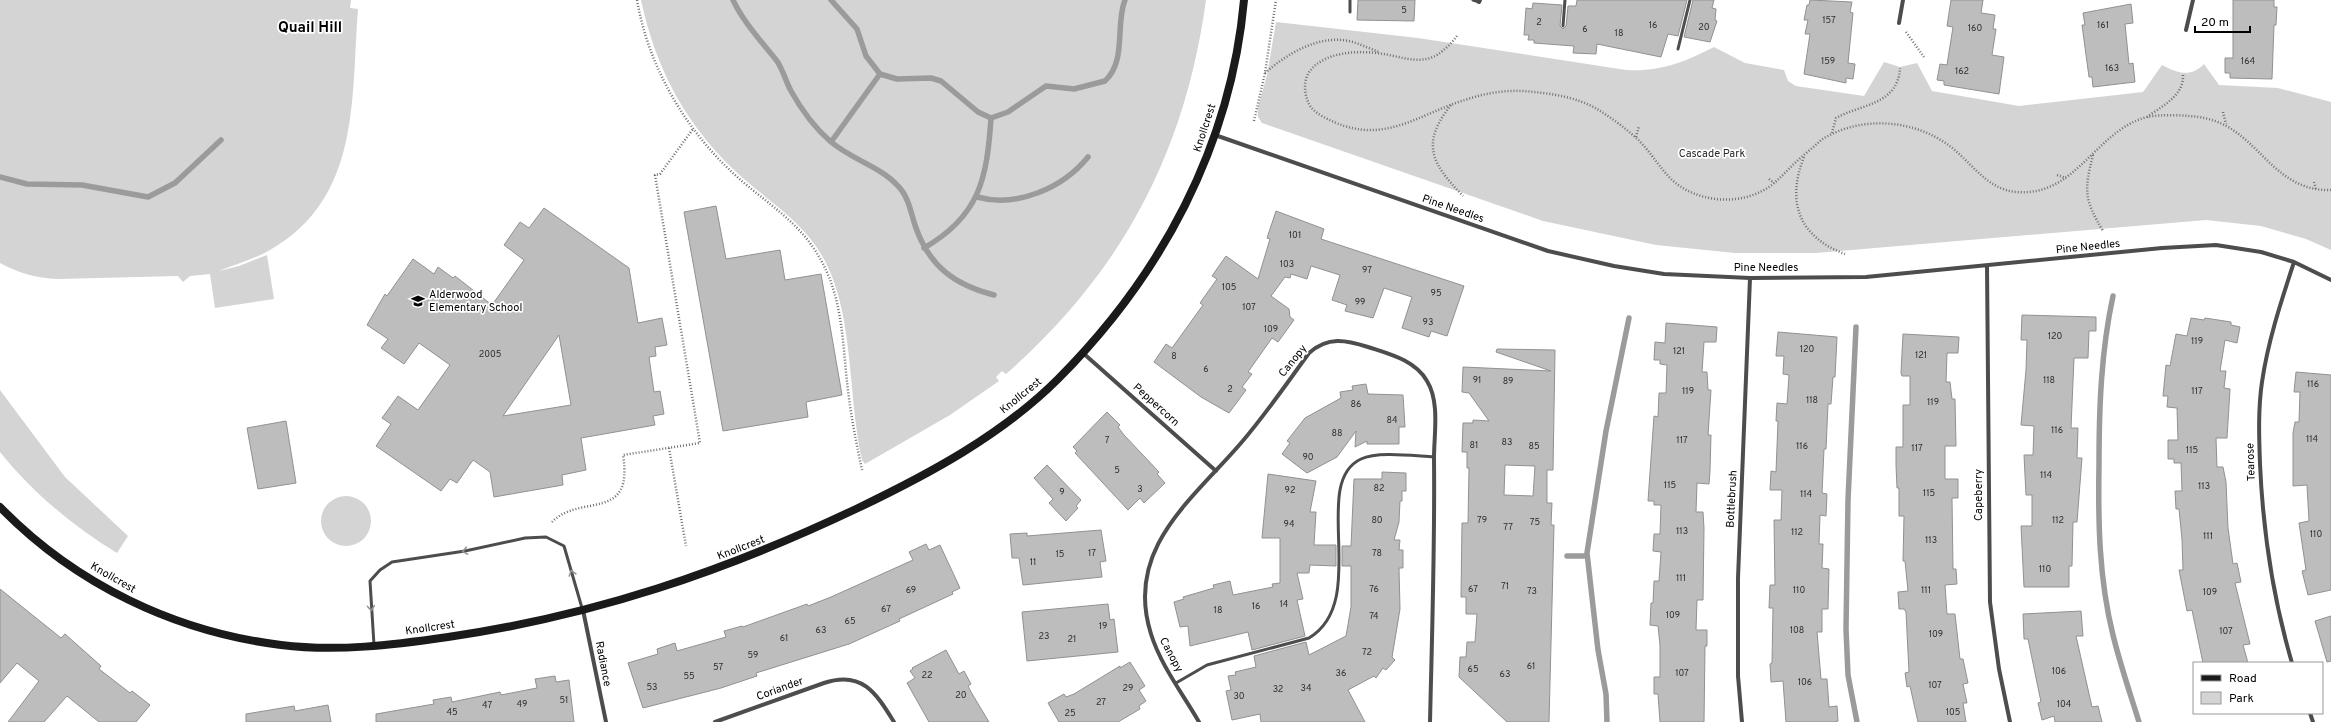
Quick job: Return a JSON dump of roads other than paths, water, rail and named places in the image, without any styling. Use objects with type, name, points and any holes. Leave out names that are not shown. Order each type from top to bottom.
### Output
[{"type":"street","name":"Knollcrest","points":[[0,507],[40,544],[92,580],[140,606],[174,620],[218,634],[285,646],[330,648],[374,646],[467,634],[583,610],[666,587],[744,560],[819,528],[903,486],[990,434],[1043,393],[1084,353],[1122,308],[1161,251],[1198,180],[1215,135],[1232,75],[1244,0]]},
{"type":"street","points":[[1899,23],[1903,0]]},
{"type":"street","points":[[2186,30],[2193,0]]},
{"type":"street","name":"Pine Needles","points":[[1215,135],[1477,227],[1574,257],[1664,274],[1750,278],[1866,277],[2162,248],[2216,245],[2254,250],[2294,262],[2331,280]]},
{"type":"street","name":"Tearose","points":[[2292,662],[2270,571],[2262,507],[2259,438],[2262,383],[2266,356],[2294,262]]},
{"type":"street","name":"Capeberry","points":[[1987,266],[1990,602],[1998,662],[2010,722]]},
{"type":"street","name":"Bottlebrush","points":[[1742,722],[1738,676],[1738,578],[1750,278]]},
{"type":"street","name":"Canopy","points":[[1199,722],[1160,657],[1151,634],[1146,606],[1147,574],[1154,550],[1164,531],[1248,435],[1309,353],[1322,344],[1340,340],[1404,360],[1423,374],[1433,398],[1434,457],[1430,722]]},
{"type":"street","name":"Peppercorn","points":[[1084,353],[1216,471]]},
{"type":"street","name":"Radiance","points":[[583,610],[606,722]]},
{"type":"street","name":"Coriander","points":[[715,722],[833,680],[853,680],[873,692],[894,722]]},
{"type":"lane","points":[[1350,0],[1350,12]]},
{"type":"lane","points":[[1473,0],[1480,1]]},
{"type":"lane","points":[[1563,26],[1565,0]]},
{"type":"lane","points":[[1678,49],[1690,0]]},
{"type":"lane","points":[[1176,683],[1207,666],[1309,638],[1321,631],[1329,621],[1335,604],[1338,582],[1339,503],[1344,474],[1352,464],[1362,458],[1378,456],[1434,457]]},
{"type":"lane","points":[[374,646],[370,581],[380,570],[392,562],[465,551],[525,538],[546,537],[564,546],[583,610]]},
{"type":"waterway","points":[[733,0],[748,24],[777,61],[795,98],[819,130],[838,147],[883,173],[902,190],[922,242],[937,264],[956,280],[967,286],[994,295]]},
{"type":"waterway","points":[[831,0],[857,29],[866,56],[880,74],[897,79],[931,78],[941,81],[978,112],[991,118],[1008,112],[1046,86],[1074,89],[1105,81],[1112,73],[1116,63],[1120,42],[1122,10],[1125,0]]},
{"type":"waterway","points":[[831,142],[880,74]]},
{"type":"waterway","points":[[924,248],[943,236],[958,223],[969,209],[977,194],[987,159],[991,118]]},
{"type":"waterway","points":[[0,177],[27,184],[82,185],[148,197],[175,183],[221,140]]},
{"type":"waterway","points":[[977,197],[992,200],[1008,200],[1038,193],[1066,178],[1088,157]]},
{"type":"waterway","points":[[2113,296],[2103,359],[2100,401],[2100,550],[2108,614],[2122,668],[2139,722]]},
{"type":"waterway","points":[[1607,722],[1606,694],[1598,650],[1587,553],[1606,431],[1629,318]]},
{"type":"waterway","points":[[1856,327],[1848,500],[1846,629],[1848,675],[1857,722]]},
{"type":"waterway","points":[[1567,556],[1587,556]]},
{"type":"place","name":"Alderwood Elementary School","points":[[418,301]]},
{"type":"district","name":"Quail Hill","points":[[310,28]]},
{"type":"park label","name":"Cascade Park","points":[[1712,154]]}]
